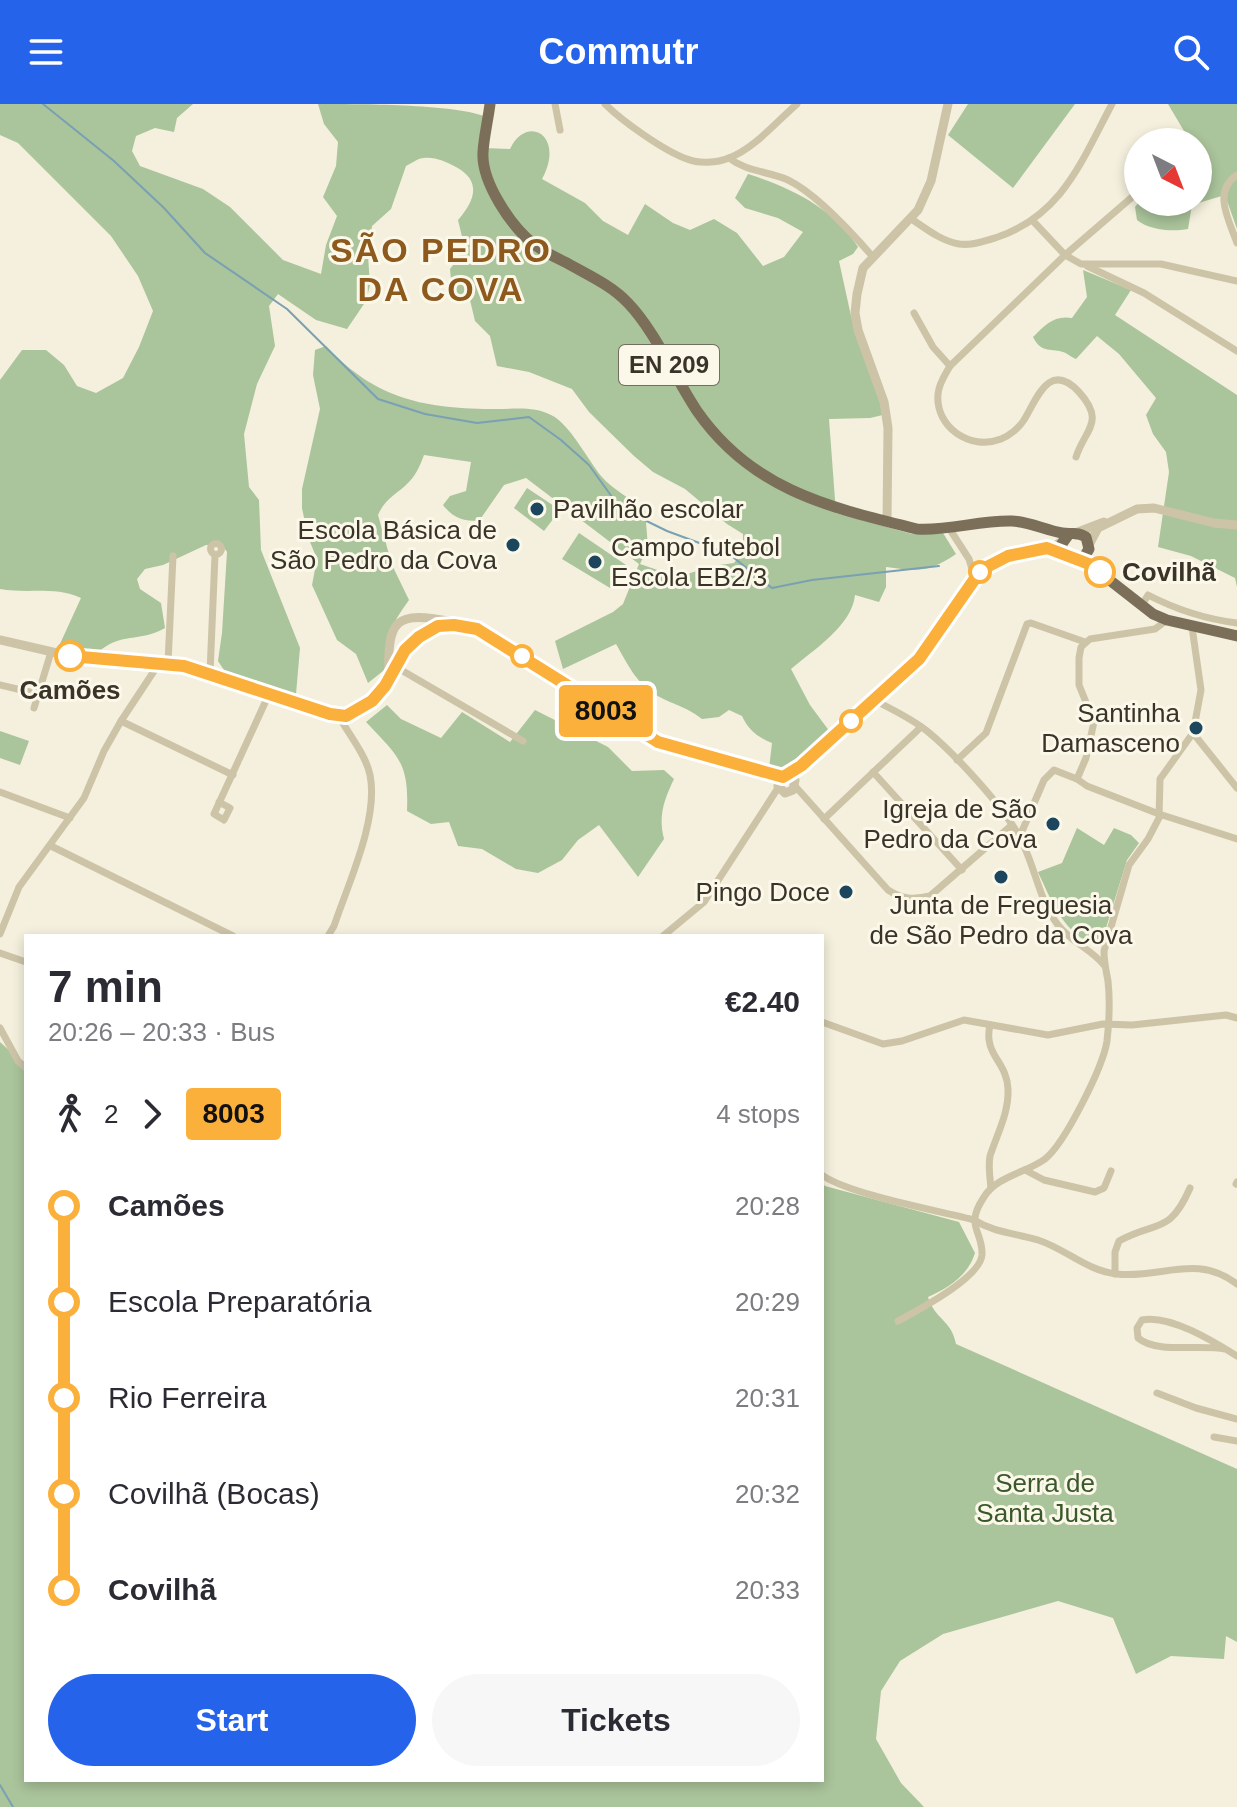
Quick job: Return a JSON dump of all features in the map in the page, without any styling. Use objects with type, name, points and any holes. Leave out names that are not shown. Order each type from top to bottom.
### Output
[{"type":"main road","name":"EN 209","points":[[490,104],[483,153],[485,173],[517,229],[536,246],[609,287],[628,303],[698,412],[744,462],[772,482],[804,498],[917,529],[1009,521],[1046,529],[1058,535],[1086,537],[1093,563],[1099,571]]},
{"type":"main road","points":[[1070,536],[1064,554],[1099,571],[1142,605],[1167,620],[1237,636]]},
{"type":"main road","points":[[1076,560],[1084,557],[1089,547]]},
{"type":"street","points":[[555,104],[560,130]]},
{"type":"street","points":[[605,104],[618,117],[687,159],[707,162],[729,158],[751,145],[787,108],[797,104]]},
{"type":"street","points":[[887,521],[888,428],[884,402],[858,330],[855,313],[863,268],[918,210],[931,181],[948,104]]},
{"type":"street","points":[[910,218],[956,244],[973,244],[1033,221],[1071,181],[1112,104]]},
{"type":"street","points":[[729,158],[742,167],[788,180],[856,237],[873,257]]},
{"type":"street","points":[[1237,175],[1224,190],[1222,200],[1237,243]]},
{"type":"street","points":[[1076,457],[1093,427],[1089,405],[1069,383],[1047,383],[1039,391],[1023,422],[1002,439],[989,442],[963,438],[953,431],[943,418],[938,393],[950,366],[1065,255],[1124,204]]},
{"type":"street","points":[[1033,221],[1065,255],[1144,293],[1237,351]]},
{"type":"street","points":[[1081,264],[1161,264],[1237,281]]},
{"type":"street","points":[[914,313],[933,347],[950,366]]},
{"type":"street","points":[[666,934],[704,902],[766,804],[801,766],[919,659],[981,570],[1022,551],[1047,548],[1092,525],[1108,522],[1137,509],[1154,508],[1214,523],[1237,525]]},
{"type":"street","points":[[1089,547],[1093,534],[1108,522]]},
{"type":"street","points":[[949,528],[969,559],[975,579]]},
{"type":"street","points":[[1047,548],[1064,554]]},
{"type":"street","points":[[210,673],[215,555]]},
{"type":"street","points":[[0,934],[19,887],[84,798],[121,721],[164,662],[173,556]]},
{"type":"street","points":[[1142,605],[1148,595],[1176,609],[1212,620],[1237,623]]},
{"type":"street","points":[[389,679],[390,634],[408,618],[420,615],[477,629],[658,742],[756,770],[786,785],[802,796],[888,890],[900,897],[918,899],[930,896],[1012,825]]},
{"type":"street","points":[[957,760],[986,733],[1027,624],[1085,642],[1155,629],[1167,620]]},
{"type":"street","points":[[0,640],[104,660],[164,662],[210,673],[346,716],[366,706],[389,679],[405,650],[419,637],[438,626],[477,629]]},
{"type":"street","points":[[898,1321],[958,1284],[977,1267],[982,1254],[974,1220],[984,1197],[991,1188],[1048,1157],[1065,1133],[1101,1060],[1107,1023],[1108,981],[1104,951],[1129,865],[1148,839],[1159,814],[1160,779],[1193,733],[1201,690],[1192,627]]},
{"type":"street","points":[[390,634],[393,647],[405,650]]},
{"type":"street","points":[[1077,779],[1086,758],[1094,722],[1079,685],[1079,658],[1085,642]]},
{"type":"street","points":[[34,708],[51,652]]},
{"type":"street","points":[[396,667],[523,741]]},
{"type":"street","points":[[0,685],[38,694]]},
{"type":"street","points":[[219,802],[269,694]]},
{"type":"street","points":[[874,700],[921,727],[957,760],[1020,836],[1057,924],[1104,965]]},
{"type":"street","points":[[329,934],[366,828],[372,794],[369,772],[338,715]]},
{"type":"street","points":[[121,721],[233,775]]},
{"type":"street","points":[[824,819],[921,727]]},
{"type":"street","points":[[1193,733],[1237,788]]},
{"type":"street","points":[[1020,836],[1048,773],[1054,770],[1159,814],[1237,839]]},
{"type":"street","points":[[873,772],[962,870]]},
{"type":"street","points":[[0,792],[70,818]]},
{"type":"street","points":[[51,846],[229,934]]},
{"type":"street","points":[[0,953],[24,961]]},
{"type":"street","points":[[824,1023],[883,1044],[902,1041],[964,1020],[1048,1035],[1107,1023],[1132,1025],[1226,1015],[1237,1018]]},
{"type":"street","points":[[990,1025],[988,1046],[1007,1078],[1008,1092],[1003,1121],[990,1157],[991,1188]]},
{"type":"street","points":[[0,1028],[24,1066]]},
{"type":"street","points":[[1025,1170],[1044,1180],[1095,1192],[1104,1188],[1111,1171]]},
{"type":"street","points":[[824,1176],[852,1188],[974,1220],[988,1229],[1039,1240],[1091,1268],[1115,1274],[1186,1267],[1209,1270],[1235,1279]]},
{"type":"street","points":[[1115,1274],[1115,1252],[1119,1241],[1165,1224],[1184,1203],[1190,1188]]},
{"type":"street","points":[[1225,1349],[1198,1345],[1156,1347],[1138,1338],[1137,1328],[1142,1320],[1162,1319],[1225,1349],[1237,1356]]},
{"type":"street","points":[[1157,1393],[1237,1419]]},
{"type":"street","points":[[1214,1437],[1237,1441]]},
{"type":"green space","points":[[0,104],[193,104],[177,118],[174,132],[155,128],[136,136],[132,151],[140,166],[203,189],[230,207],[283,260],[321,274],[326,245],[337,216],[323,197],[336,166],[338,142],[324,124],[318,104],[428,107],[484,116],[483,148],[510,149],[517,138],[533,131],[547,141],[549,150],[542,179],[585,203],[603,221],[628,235],[645,204],[673,223],[690,230],[714,219],[737,233],[763,266],[784,257],[803,232],[778,218],[745,208],[735,198],[748,174],[779,185],[823,210],[858,247],[853,254],[839,261],[851,316],[887,414],[870,418],[829,419],[836,513],[912,534],[943,533],[956,554],[938,565],[922,569],[886,567],[886,587],[879,602],[855,595],[847,617],[839,627],[791,669],[810,705],[830,732],[789,771],[782,772],[769,769],[772,743],[754,733],[742,716],[729,710],[719,717],[702,719],[656,695],[637,679],[616,644],[563,669],[555,641],[623,604],[639,564],[526,478],[504,485],[479,521],[455,516],[443,505],[450,496],[466,491],[471,462],[424,455],[412,478],[387,501],[378,515],[392,565],[409,600],[391,631],[388,667],[368,683],[356,654],[337,640],[312,585],[317,559],[308,537],[302,508],[302,489],[320,409],[313,375],[315,350],[326,346],[364,379],[404,398],[447,407],[531,409],[558,419],[605,481],[645,510],[648,547],[640,564],[678,577],[712,566],[734,563],[743,551],[743,534],[685,489],[653,472],[634,456],[589,412],[572,389],[529,372],[497,366],[490,336],[475,321],[470,300],[452,290],[450,269],[465,249],[458,220],[472,199],[473,185],[456,167],[437,159],[422,158],[406,166],[391,209],[372,226],[368,256],[370,285],[366,301],[347,329],[316,320],[278,294],[269,306],[275,346],[257,384],[244,434],[249,487],[259,500],[261,550],[300,648],[296,694],[224,670],[218,661],[227,552],[223,546],[206,545],[163,565],[145,569],[137,579],[140,589],[161,603],[165,628],[114,642],[96,654],[59,646],[81,598],[61,592],[0,589],[0,380],[22,350],[46,350],[64,365],[77,386],[96,393],[123,378],[153,311],[138,276],[111,236],[18,143],[0,135]]},
{"type":"green space","points":[[968,104],[1075,104],[1013,188],[948,135]]},
{"type":"green space","points":[[1168,104],[1237,104],[1237,229],[1225,195],[1212,199],[1212,128],[1182,128]]},
{"type":"green space","points":[[1136,216],[1190,216],[1188,229],[1175,230],[1148,226],[1137,220]]},
{"type":"green space","points":[[1083,270],[1131,290],[1115,315],[1237,395],[1237,587],[1235,578],[1191,556],[1158,547],[1169,472],[1166,452],[1153,434],[1146,415],[1156,398],[1119,354],[1097,336],[1076,359],[1063,352],[1042,348],[1033,337],[1055,320],[1072,318],[1087,297]]},
{"type":"green space","name":"Pavilhão escolar","points":[[527,488],[560,510],[544,531],[514,508]]},
{"type":"green space","name":"Campo futebol Escola EB2/3","points":[[579,533],[626,565],[610,588],[562,559]]},
{"type":"green space","points":[[387,705],[401,719],[441,738],[462,712],[510,742],[535,710],[608,747],[632,771],[664,770],[674,779],[663,808],[664,839],[638,877],[599,825],[578,840],[562,860],[538,873],[516,869],[482,849],[458,846],[449,822],[431,824],[407,811],[406,781],[399,761],[366,722]]},
{"type":"green space","points":[[0,731],[29,741],[20,765],[0,758]]},
{"type":"green space","points":[[1077,828],[1104,845],[1114,828],[1131,835],[1139,843],[1127,860],[1098,946],[1086,941],[1068,926],[1054,906],[1038,872],[1062,863]]},
{"type":"green space","name":"Serra de Santa Justa","points":[[0,1042],[24,1064],[24,1782],[824,1782],[824,1185],[959,1222],[975,1253],[972,1261],[956,1280],[928,1297],[950,1329],[956,1344],[1237,1469],[1237,1642],[1226,1636],[1224,1659],[1171,1656],[1136,1674],[1113,1618],[1058,1601],[943,1634],[900,1661],[881,1691],[876,1739],[901,1783],[924,1807],[0,1807]]},
{"type":"waterway","points":[[43,104],[114,161],[164,208],[205,253],[287,309],[378,399],[425,414],[477,423],[529,417],[589,465],[620,508],[667,531],[729,554],[772,588],[812,580],[939,566]]},
{"type":"waterway","points":[[0,1785],[13,1807]]},
{"type":"bus line","name":"8003","points":[[70,656],[184,666],[330,714],[346,716],[372,701],[385,686],[405,650],[419,637],[438,626],[454,625],[477,629],[658,742],[783,777],[801,766],[919,659],[981,570],[991,563],[1022,551],[1047,548],[1061,552],[1071,560],[1089,564],[1100,572]]},
{"type":"place","name":"Pavilhão escolar","points":[[537,509]]},
{"type":"place","name":"Escola Básica de São Pedro da Cova","points":[[513,545]]},
{"type":"place","name":"Campo futebol Escola EB2/3","points":[[595,562]]},
{"type":"place","name":"Covilhã","points":[[1100,572]]},
{"type":"place","name":"Camões","points":[[70,656]]},
{"type":"place","name":"Santinha Damasceno","points":[[1196,728]]},
{"type":"place","name":"Igreja de São Pedro da Cova","points":[[1053,824]]},
{"type":"place","name":"Junta de Freguesia de São Pedro da Cova","points":[[1001,877]]},
{"type":"place","name":"Pingo Doce","points":[[846,892]]},
{"type":"district","name":"SÃO PEDRO DA COVA","points":[[441,270]]}]
